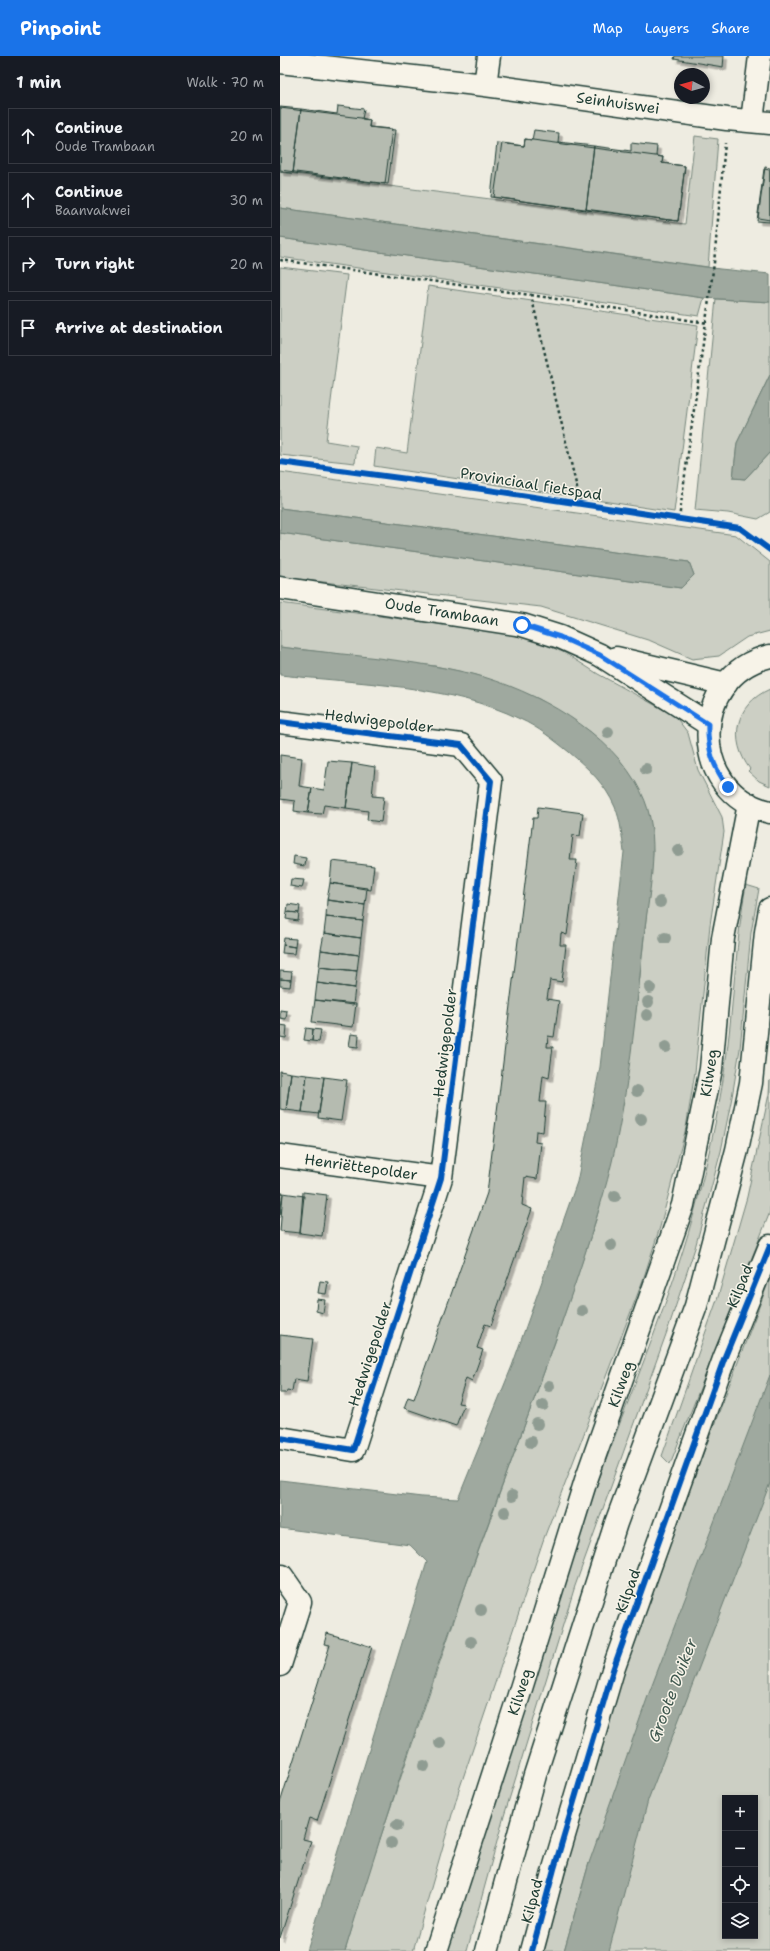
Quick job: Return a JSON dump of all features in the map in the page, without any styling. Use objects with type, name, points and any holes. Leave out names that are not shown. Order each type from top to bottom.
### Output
[{"type":"street","points":[[485,85],[489,56]]},
{"type":"street","points":[[760,56],[761,122]]},
{"type":"street","name":"Seinhuiswei","points":[[280,62],[485,85],[761,122]]},
{"type":"street","name":"Oude Trambaan","points":[[280,588],[522,625],[560,637],[600,655]]},
{"type":"street","points":[[600,655],[726,684]]},
{"type":"street","points":[[600,655],[708,724]]},
{"type":"street","points":[[770,656],[745,666],[726,684],[717,696],[711,709],[708,724],[710,751],[720,776],[728,787],[749,804],[770,812]]},
{"type":"street","name":"Hedwigepolder","points":[[280,722],[461,745],[491,781],[441,1178],[353,1450],[280,1438]]},
{"type":"street","name":"Kilweg","points":[[436,1951],[516,1706],[586,1480],[683,1205],[711,1068],[723,938],[749,804]]},
{"type":"street","points":[[486,1951],[534,1775],[616,1523],[696,1306],[737,1150],[751,1084],[766,932],[770,908]]},
{"type":"street","name":"Henriëttepolder","points":[[280,1156],[441,1178]]},
{"type":"street","name":"Kilpad","points":[[532,1951],[554,1869],[613,1670],[724,1359],[770,1246]]},
{"type":"street","points":[[280,1576],[282,1576],[300,1602],[280,1665]]},
{"type":"path","points":[[679,519],[707,323],[727,118]]},
{"type":"path","points":[[280,260],[531,295],[707,323]]},
{"type":"path","points":[[531,295],[581,504]]},
{"type":"path","points":[[672,518],[687,520]]},
{"type":"shaded area","points":[[695,136],[718,139],[708,267],[280,208],[280,172],[685,224]]},
{"type":"shaded area","points":[[280,238],[704,298],[699,316],[280,257]]},
{"type":"shaded area","points":[[280,267],[347,275],[326,441],[357,446],[355,463],[280,455]]},
{"type":"shaded area","points":[[428,286],[698,325],[674,512],[374,466],[376,448],[407,453]]},
{"type":"shaded area","points":[[716,299],[770,302],[770,375],[737,443],[733,478],[745,479],[770,452],[770,512],[758,519],[728,513],[695,510]]},
{"type":"shaded area","points":[[280,472],[736,535],[770,562],[770,631],[747,637],[719,656],[692,659],[651,641],[541,607],[280,577],[280,533],[681,588],[694,575],[689,562],[280,508]]},
{"type":"shaded area","points":[[280,603],[523,635],[565,653],[598,674],[675,716],[688,733],[698,770],[722,817],[724,832],[710,925],[695,1072],[686,1128],[660,1227],[643,1280],[544,1538],[459,1790],[413,1951],[345,1951],[367,1877],[466,1585],[555,1342],[596,1220],[615,1145],[637,1004],[653,853],[649,815],[622,763],[592,733],[539,699],[476,675],[435,666],[280,647]]},
{"type":"shaded area","points":[[770,689],[770,786],[759,781],[748,771],[750,769],[743,758],[737,735],[742,713],[758,696]]},
{"type":"shaded area","points":[[746,885],[759,889],[751,933],[740,1049],[721,1151],[695,1248],[669,1326],[575,1586],[504,1816],[467,1951],[448,1951],[573,1555],[592,1499],[663,1310],[699,1194],[708,1159],[722,1087]]},
{"type":"shaded area","points":[[770,1080],[770,1212],[670,1464],[662,1456],[718,1297],[747,1197],[769,1094]]},
{"type":"shaded area","points":[[770,1278],[770,1951],[607,1951],[589,1863],[564,1951],[543,1951],[614,1699],[671,1538]]},
{"type":"water","points":[[280,208],[720,269],[770,274],[770,302],[704,298],[280,238]]},
{"type":"water","points":[[770,375],[770,452],[745,479],[733,478],[737,443]]},
{"type":"water","points":[[280,508],[689,562],[694,575],[681,588],[280,533]]},
{"type":"water","points":[[280,647],[401,661],[473,674],[497,681],[546,703],[569,716],[591,733],[611,750],[628,770],[641,792],[648,809],[653,844],[651,882],[629,1066],[616,1144],[603,1197],[555,1342],[472,1567],[434,1676],[397,1786],[345,1951],[307,1951],[427,1562],[410,1545],[280,1528],[280,1480],[422,1497],[458,1499],[512,1366],[577,1182],[600,1067],[624,852],[617,812],[611,799],[601,784],[590,771],[569,752],[552,738],[533,726],[493,708],[434,692],[371,683],[280,675]]},
{"type":"water","name":"Groote Duiker","points":[[770,1375],[770,1483],[648,1800],[609,1951],[564,1951],[589,1863],[648,1696]]},
{"type":"building","points":[[675,56],[724,56],[723,67],[674,59]]},
{"type":"building","points":[[338,106],[364,109],[362,119],[370,120],[369,127],[392,129],[385,184],[293,173],[301,109],[337,114]]},
{"type":"building","points":[[280,107],[301,109],[293,173],[280,172]]},
{"type":"building","points":[[280,108],[361,118],[370,120],[369,127],[395,130],[388,184],[280,170]]},
{"type":"building","points":[[534,130],[559,133],[558,142],[594,146],[586,210],[494,197],[502,143],[524,146],[525,139],[532,140]]},
{"type":"building","points":[[525,139],[663,157],[662,163],[685,166],[678,221],[491,197],[497,143],[524,146]]},
{"type":"building","points":[[631,143],[657,146],[656,156],[663,157],[662,163],[685,166],[678,221],[586,210],[594,146],[631,151]]},
{"type":"building","points":[[765,167],[770,168],[770,220],[758,218]]},
{"type":"building","points":[[764,169],[770,170],[770,222],[757,221]]},
{"type":"building","points":[[280,755],[302,758],[299,786],[312,788],[308,813],[294,811],[295,801],[280,799]]},
{"type":"building","points":[[328,761],[352,763],[346,808],[324,805],[322,814],[308,813],[312,788],[324,790]]},
{"type":"building","points":[[352,763],[375,767],[372,796],[384,797],[381,822],[367,820],[368,811],[346,808]]},
{"type":"building","points":[[538,807],[583,813],[580,836],[573,835],[570,860],[577,860],[567,935],[561,933],[560,945],[566,945],[562,982],[550,980],[547,999],[559,1001],[554,1037],[548,1036],[547,1047],[553,1047],[549,1078],[543,1076],[540,1102],[546,1102],[543,1132],[536,1131],[535,1142],[541,1143],[537,1179],[525,1177],[522,1205],[532,1209],[491,1326],[485,1324],[477,1348],[483,1350],[472,1381],[466,1378],[458,1403],[464,1404],[456,1426],[404,1408],[408,1397],[414,1399],[487,1193],[533,818],[537,818]]},
{"type":"building","points":[[294,856],[306,858],[305,866],[293,864]]},
{"type":"building","points":[[332,861],[374,866],[371,890],[330,883]]},
{"type":"building","points":[[291,879],[304,880],[302,888],[290,886]]},
{"type":"building","points":[[330,883],[367,888],[365,905],[327,900]]},
{"type":"building","points":[[327,900],[365,905],[363,921],[326,917]]},
{"type":"building","points":[[288,904],[300,906],[299,913],[287,912]]},
{"type":"building","points":[[287,912],[299,913],[298,921],[286,919]]},
{"type":"building","points":[[326,917],[363,921],[361,938],[324,933]]},
{"type":"building","points":[[324,933],[361,938],[359,955],[321,950]]},
{"type":"building","points":[[284,938],[296,939],[295,947],[283,945]]},
{"type":"building","points":[[283,945],[295,947],[294,954],[282,953]]},
{"type":"building","points":[[321,950],[359,955],[357,971],[319,967]]},
{"type":"building","points":[[319,967],[357,971],[355,988],[317,983]]},
{"type":"building","points":[[280,971],[292,972],[291,980],[280,979]]},
{"type":"building","points":[[280,979],[291,980],[290,987],[280,986]]},
{"type":"building","points":[[317,983],[355,988],[353,1005],[315,1000]]},
{"type":"building","points":[[315,1000],[356,1004],[353,1027],[312,1022]]},
{"type":"building","points":[[280,1010],[287,1011],[286,1019],[280,1018]]},
{"type":"building","points":[[280,1025],[287,1026],[286,1038],[280,1037]]},
{"type":"building","points":[[306,1028],[313,1029],[312,1041],[304,1040]]},
{"type":"building","points":[[313,1029],[321,1030],[319,1042],[312,1041]]},
{"type":"building","points":[[351,1034],[359,1035],[358,1047],[349,1046]]},
{"type":"building","points":[[280,1071],[291,1073],[286,1110],[280,1109]]},
{"type":"building","points":[[291,1073],[307,1075],[302,1112],[286,1110]]},
{"type":"building","points":[[307,1075],[324,1077],[319,1114],[302,1112]]},
{"type":"building","points":[[324,1077],[347,1080],[341,1121],[318,1118]]},
{"type":"building","points":[[303,1192],[327,1195],[322,1236],[300,1233]]},
{"type":"building","points":[[280,1193],[283,1193],[280,1215]]},
{"type":"building","points":[[283,1193],[304,1196],[300,1233],[280,1231]]},
{"type":"building","points":[[320,1281],[328,1282],[326,1294],[318,1293]]},
{"type":"building","points":[[317,1299],[325,1300],[323,1313],[316,1311]]},
{"type":"building","points":[[280,1335],[313,1339],[307,1381],[294,1379],[292,1391],[287,1390],[286,1393],[280,1393]]},
{"type":"building","points":[[327,1633],[372,1647],[317,1821],[309,1818],[303,1839],[311,1841],[280,1938],[280,1803],[330,1645],[324,1644]]},
{"type":"cycle path","name":"Provinciaal fietspad","points":[[280,462],[482,489],[740,528],[770,550]]},
{"type":"cycle path","points":[[280,722],[461,745],[491,781],[441,1178],[353,1450],[280,1438]]},
{"type":"cycle path","points":[[532,1951],[554,1869],[613,1670],[724,1359],[770,1246]]},
{"type":"route","points":[[522,625],[560,637],[600,655],[708,724],[710,751],[714,764],[728,787]]}]
